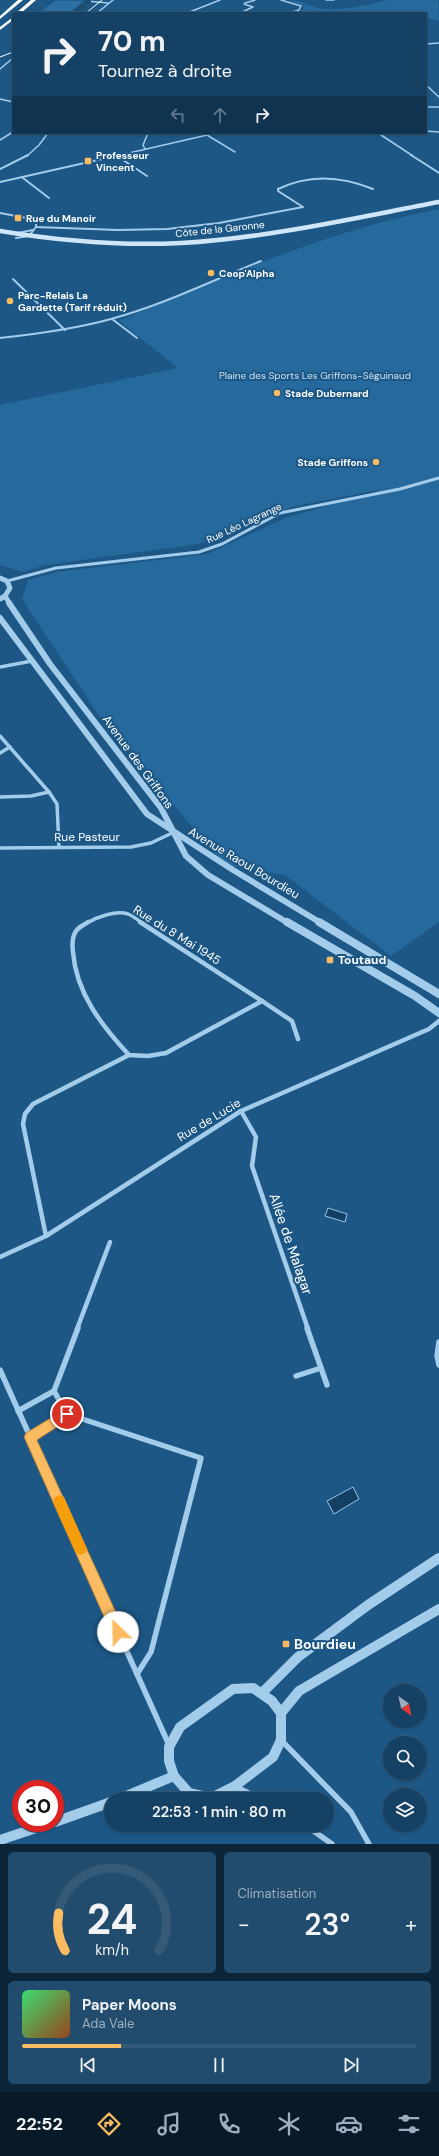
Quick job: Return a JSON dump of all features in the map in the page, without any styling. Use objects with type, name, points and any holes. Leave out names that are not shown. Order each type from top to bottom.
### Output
[{"type":"highway","points":[[0,18],[21,0]]},
{"type":"highway","points":[[19,12],[34,0]]},
{"type":"highway","points":[[0,29],[12,19]]},
{"type":"main road","name":"Côte de la Garonne","points":[[0,231],[15,236],[114,243],[205,241],[273,232],[439,202]]},
{"type":"main road","name":"Côte de la Garonne","points":[[0,235],[98,246],[135,247],[208,244],[276,235],[439,205]]},
{"type":"street","points":[[98,12],[113,0]]},
{"type":"street","points":[[190,12],[220,0]]},
{"type":"street","points":[[242,12],[253,7],[244,4],[255,0]]},
{"type":"street","points":[[282,0],[292,2],[300,6],[299,10],[292,12]]},
{"type":"street","points":[[326,0],[334,0]]},
{"type":"street","points":[[80,1],[108,3]]},
{"type":"street","points":[[427,44],[439,43]]},
{"type":"street","points":[[0,68],[12,59]]},
{"type":"street","points":[[427,85],[439,97]]},
{"type":"street","points":[[0,99],[12,102]]},
{"type":"street","points":[[427,107],[439,107]]},
{"type":"street","points":[[427,131],[439,132]]},
{"type":"street","points":[[0,140],[12,133]]},
{"type":"street","points":[[0,169],[24,158],[41,143],[47,134]]},
{"type":"street","points":[[145,149],[143,145],[148,134]]},
{"type":"street","points":[[0,182],[23,178],[211,134]]},
{"type":"street","points":[[380,134],[439,173]]},
{"type":"street","points":[[206,135],[235,152]]},
{"type":"street","points":[[117,156],[147,176]]},
{"type":"street","points":[[23,178],[49,198]]},
{"type":"street","points":[[30,236],[36,227],[129,230],[167,229],[225,222],[303,207],[278,191],[278,189],[291,183],[308,179],[328,178],[361,183],[373,189]]},
{"type":"street","points":[[0,213],[32,219],[36,222],[36,227]]},
{"type":"street","points":[[15,236],[33,230]]},
{"type":"street","points":[[0,338],[65,330],[112,319],[168,300],[261,261]]},
{"type":"street","points":[[13,279],[65,330]]},
{"type":"street","points":[[112,319],[137,338]]},
{"type":"street","name":"Rue Léo Lagrange","points":[[7,581],[56,568],[199,552],[222,544],[253,529],[280,513],[400,489],[439,478]]},
{"type":"street","points":[[0,578],[7,581],[10,588],[3,597]]},
{"type":"street","name":"Avenue des Griffons","points":[[3,597],[50,664],[161,808],[172,833]]},
{"type":"street","name":"Avenue des Griffons","points":[[0,618],[147,814],[172,833]]},
{"type":"street","points":[[11,632],[25,628]]},
{"type":"street","points":[[0,667],[32,660]]},
{"type":"street","points":[[0,736],[49,792],[57,804],[59,847]]},
{"type":"street","points":[[0,753],[10,747]]},
{"type":"street","points":[[0,797],[31,796],[49,792]]},
{"type":"street","name":"Rue Pasteur","points":[[0,848],[131,847],[152,843],[172,833]]},
{"type":"street","name":"Avenue Raoul Bourdieu","points":[[172,833],[205,850],[233,870],[439,994]]},
{"type":"street","name":"Avenue Raoul Bourdieu","points":[[172,833],[186,856],[208,875],[415,996],[439,1013]]},
{"type":"street","name":"Rue du 8 Mai 1945","points":[[129,1055],[116,1041],[85,995],[71,949],[73,934],[78,927],[104,915],[116,912],[128,914],[292,1021],[298,1039]]},
{"type":"street","points":[[46,1236],[23,1124],[25,1114],[33,1104],[129,1055],[148,1056],[166,1053],[262,1002]]},
{"type":"street","name":"Rue de Lucie","points":[[0,1257],[46,1236],[115,1190],[241,1111],[429,1029],[439,1021]]},
{"type":"street","name":"Allée de Malagar","points":[[241,1111],[256,1137],[252,1166],[327,1385]]},
{"type":"street","points":[[18,1411],[54,1391],[110,1242]]},
{"type":"street","points":[[439,1342],[437,1356],[439,1365]]},
{"type":"street","points":[[296,1376],[321,1368]]},
{"type":"street","points":[[0,1370],[170,1747]]},
{"type":"street","points":[[54,1391],[67,1414],[201,1458],[153,1645],[137,1674]]},
{"type":"street","points":[[30,1437],[67,1414]]},
{"type":"street","points":[[262,1693],[298,1657],[368,1605],[439,1558]]},
{"type":"street","points":[[281,1713],[262,1693],[253,1688],[234,1689],[180,1727],[170,1747],[169,1761],[174,1776],[188,1793],[212,1798],[235,1786],[265,1765],[273,1757],[281,1740],[281,1713],[300,1691],[439,1608]]},
{"type":"street","points":[[281,1740],[351,1812],[369,1844]]},
{"type":"street","points":[[136,1792],[174,1776]]},
{"type":"street","points":[[235,1786],[247,1792]]},
{"type":"street","points":[[64,1819],[104,1804]]},
{"type":"street","points":[[0,1840],[24,1832]]},
{"type":"street","points":[[315,1832],[332,1844]]},
{"type":"green space","points":[[289,0],[298,1],[324,9],[340,9],[388,0],[438,0],[439,21],[427,18],[427,12],[299,12],[304,9],[304,6]]},
{"type":"green space","name":"Plaine des Sports Les Griffons-Séguinaud","points":[[439,209],[439,922],[391,956],[285,875],[224,865],[98,714],[22,599],[28,580],[57,572],[208,554],[285,518],[388,488],[295,506],[198,544],[45,565],[23,572],[0,565],[0,405],[178,368],[119,321],[237,272],[316,242],[398,218]]},
{"type":"shaded area","points":[[328,1208],[347,1214],[345,1222],[325,1216]]},
{"type":"shaded area","points":[[353,1487],[359,1499],[334,1514],[327,1501]]},
{"type":"building","points":[[55,0],[86,0],[71,12],[39,12]]},
{"type":"tram line","points":[[87,12],[102,0]]},
{"type":"tram line","points":[[0,57],[12,52]]},
{"type":"slow traffic","points":[[59,1502],[80,1549]]},
{"type":"place","name":"Professeur Vincent","points":[[88,161]]},
{"type":"place","name":"Rue du Manoir","points":[[18,218]]},
{"type":"place","name":"Coop'Alpha","points":[[211,273]]},
{"type":"place","name":"Parc-Relais La Gardette (Tarif réduit)","points":[[10,301]]},
{"type":"place","name":"Stade Dubernard","points":[[277,393]]},
{"type":"place","name":"Stade Griffons","points":[[376,462]]},
{"type":"place","name":"Toutaud","points":[[330,960]]},
{"type":"place","name":"Bourdieu","points":[[286,1644]]},
{"type":"route","points":[[67,1414],[30,1437],[118,1632]]}]
